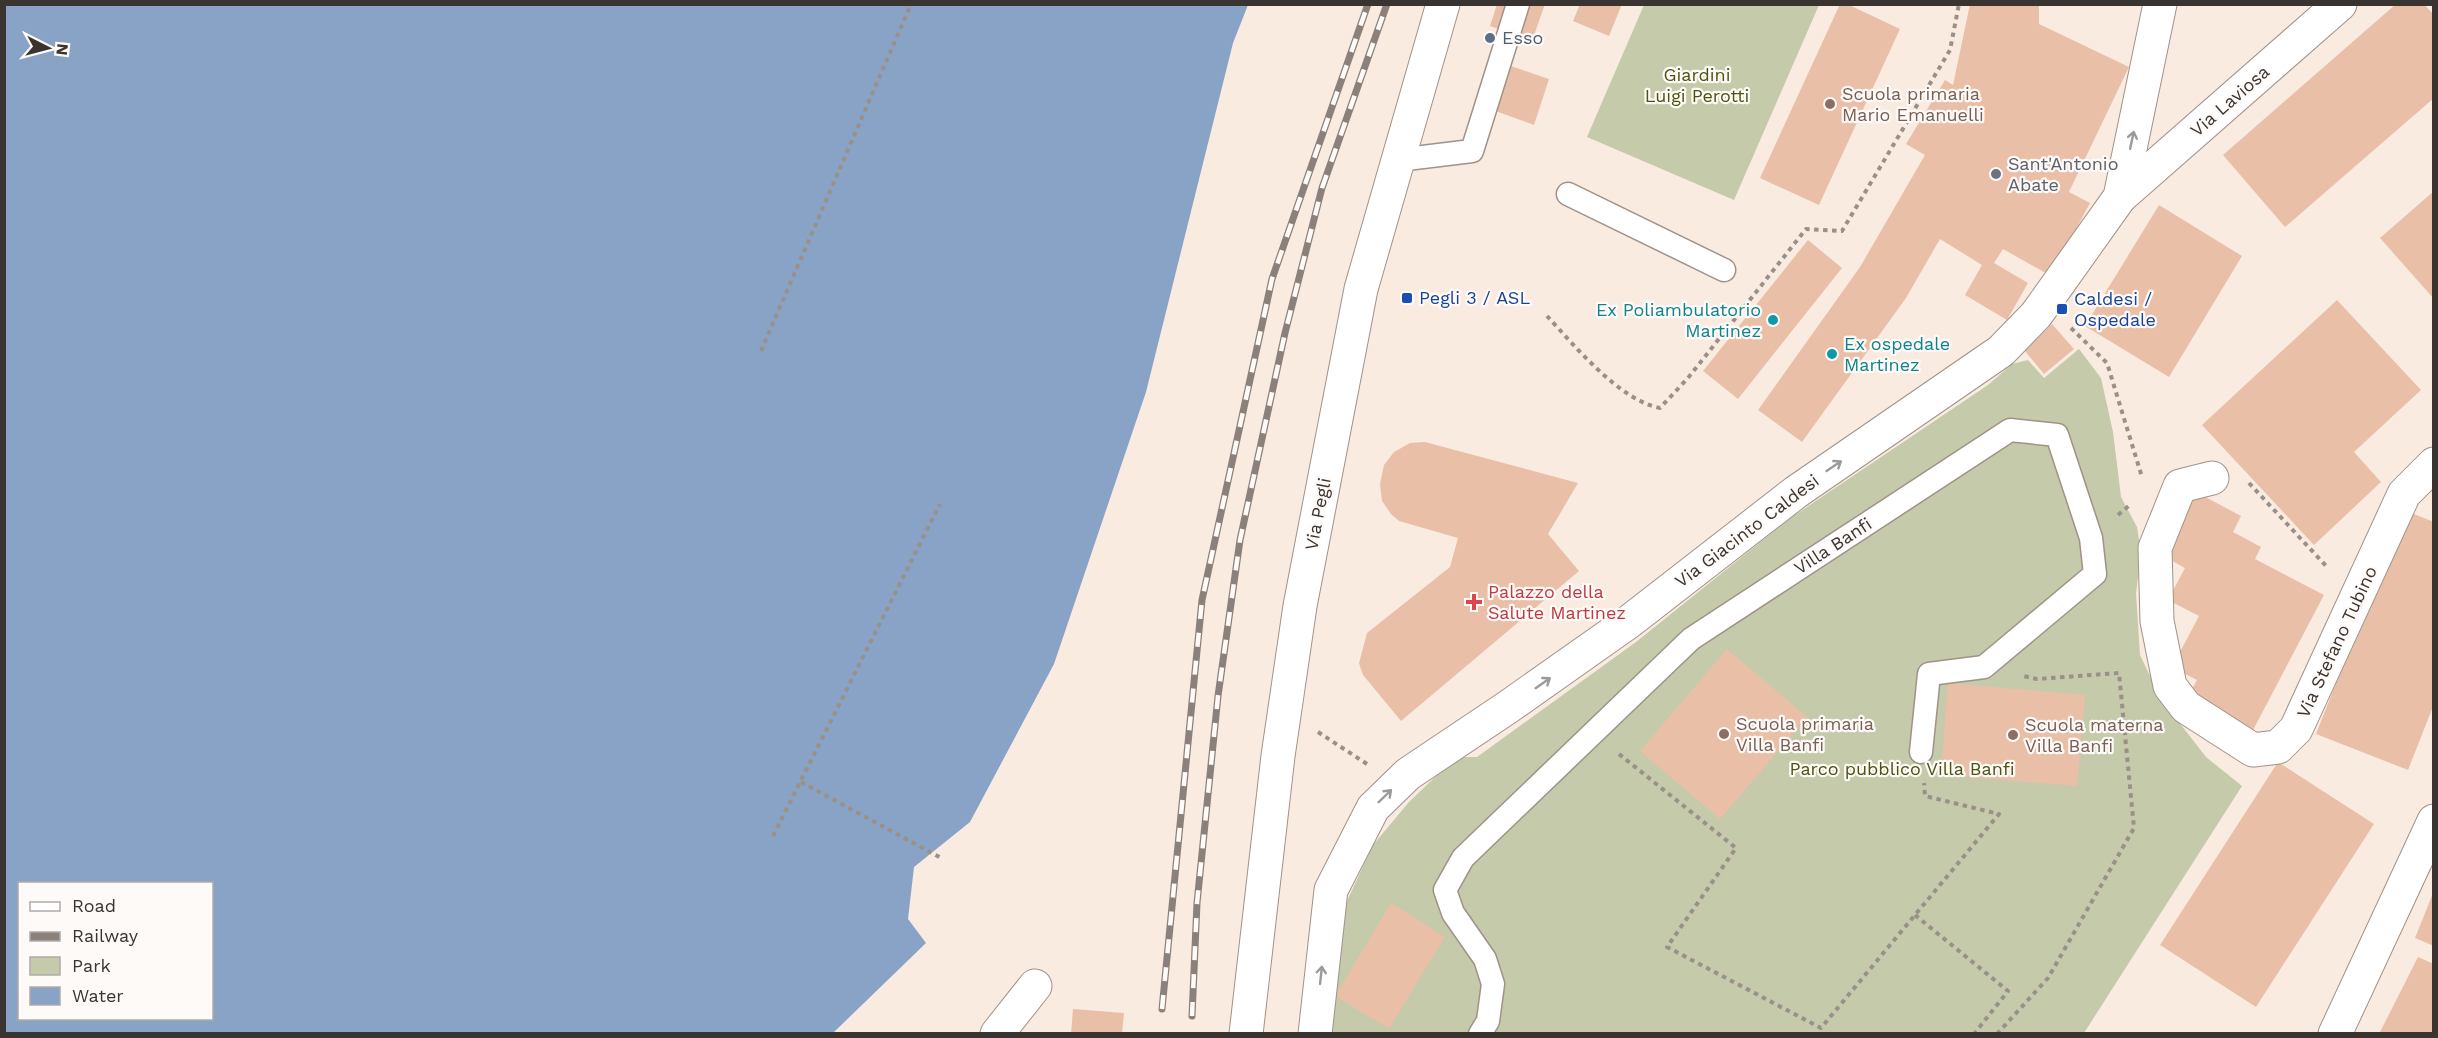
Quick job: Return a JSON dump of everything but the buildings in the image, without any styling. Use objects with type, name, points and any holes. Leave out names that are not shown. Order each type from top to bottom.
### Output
[{"type":"street","name":"Via Pegli","points":[[1246,1034],[1278,756],[1300,606],[1361,289],[1443,4]]},
{"type":"street","name":"Via Giacinto Caldesi","points":[[1315,1034],[1331,890],[1373,808],[1398,783],[1630,621],[1796,492],[2001,351],[2037,315],[2120,197],[2160,4]]},
{"type":"street","name":"Via Laviosa","points":[[2120,197],[2340,4]]},
{"type":"street","name":"Via Stefano Tubino","points":[[2212,478],[2180,486],[2155,548],[2157,621],[2169,687],[2186,707],[2253,750],[2278,747],[2296,729],[2404,494],[2433,464]]},
{"type":"street","points":[[2335,1034],[2433,821]]},
{"type":"street","points":[[996,1034],[1035,986]]},
{"type":"lane","points":[[1398,160],[1472,151],[1518,4]]},
{"type":"lane","points":[[1568,194],[1724,270]]},
{"type":"lane","name":"Villa Banfi","points":[[1480,1034],[1488,1021],[1493,984],[1485,958],[1453,913],[1445,890],[1463,858],[1691,639],[2010,430],[2056,435],[2091,538],[2095,574],[1984,668]]},
{"type":"lane","points":[[1921,752],[1929,674],[1984,668]]},
{"type":"path","points":[[761,351],[911,4]]},
{"type":"path","points":[[1547,316],[1592,365],[1644,405],[1660,408],[1688,378],[1806,229],[1842,231],[1950,50],[1959,4]]},
{"type":"path","points":[[2045,303],[2107,363],[2143,479]]},
{"type":"path","points":[[2245,479],[2357,599]]},
{"type":"path","points":[[773,836],[940,504]]},
{"type":"path","points":[[1984,668],[2037,679],[2119,673],[2134,828],[2048,978],[1997,1034]]},
{"type":"path","points":[[1315,730],[1398,783]]},
{"type":"path","points":[[1593,733],[1736,848],[1667,947],[1821,1028],[1999,814],[1925,796],[1921,752]]},
{"type":"path","points":[[801,782],[943,859]]},
{"type":"path","points":[[1915,915],[2008,991],[1974,1034]]},
{"type":"green space","name":"Giardini Luigi Perotti","points":[[1644,5],[1819,5],[1734,200],[1587,137]]},
{"type":"green space","name":"Parco pubblico Villa Banfi","points":[[2079,349],[2101,378],[2113,432],[2121,497],[2137,527],[2141,553],[2136,593],[2140,655],[2161,699],[2206,757],[2242,786],[2084,1033],[1329,1034],[1340,916],[1373,845],[1409,802],[1456,757],[1477,757],[1636,642],[1789,519],[1988,385],[2012,364],[2028,360],[2044,378]]},
{"type":"water","points":[[5,4],[1248,5],[1233,43],[1146,392],[1054,664],[970,822],[914,867],[908,919],[926,943],[833,1033],[5,1033]]},
{"type":"railway","points":[[1162,1009],[1202,600],[1272,279],[1368,4]]},
{"type":"railway","points":[[1192,1016],[1197,903],[1218,696],[1240,540],[1285,333],[1322,188],[1387,4]]},
{"type":"place","name":"Esso","points":[[1490,38]]},
{"type":"place","name":"Scuola primaria Mario Emanuelli","points":[[1830,104]]},
{"type":"place","name":"Sant'Antonio Abate","points":[[1996,174]]},
{"type":"place","name":"Pegli 3 / ASL","points":[[1407,298]]},
{"type":"place","name":"Caldesi / Ospedale","points":[[2062,309]]},
{"type":"place","name":"Ex Poliambulatorio Martinez","points":[[1773,320]]},
{"type":"place","name":"Ex ospedale Martinez","points":[[1832,354]]},
{"type":"place","name":"Palazzo della Salute Martinez","points":[[1474,602]]},
{"type":"place","name":"Scuola primaria Villa Banfi","points":[[1724,734]]},
{"type":"place","name":"Scuola materna Villa Banfi","points":[[2013,735]]}]
